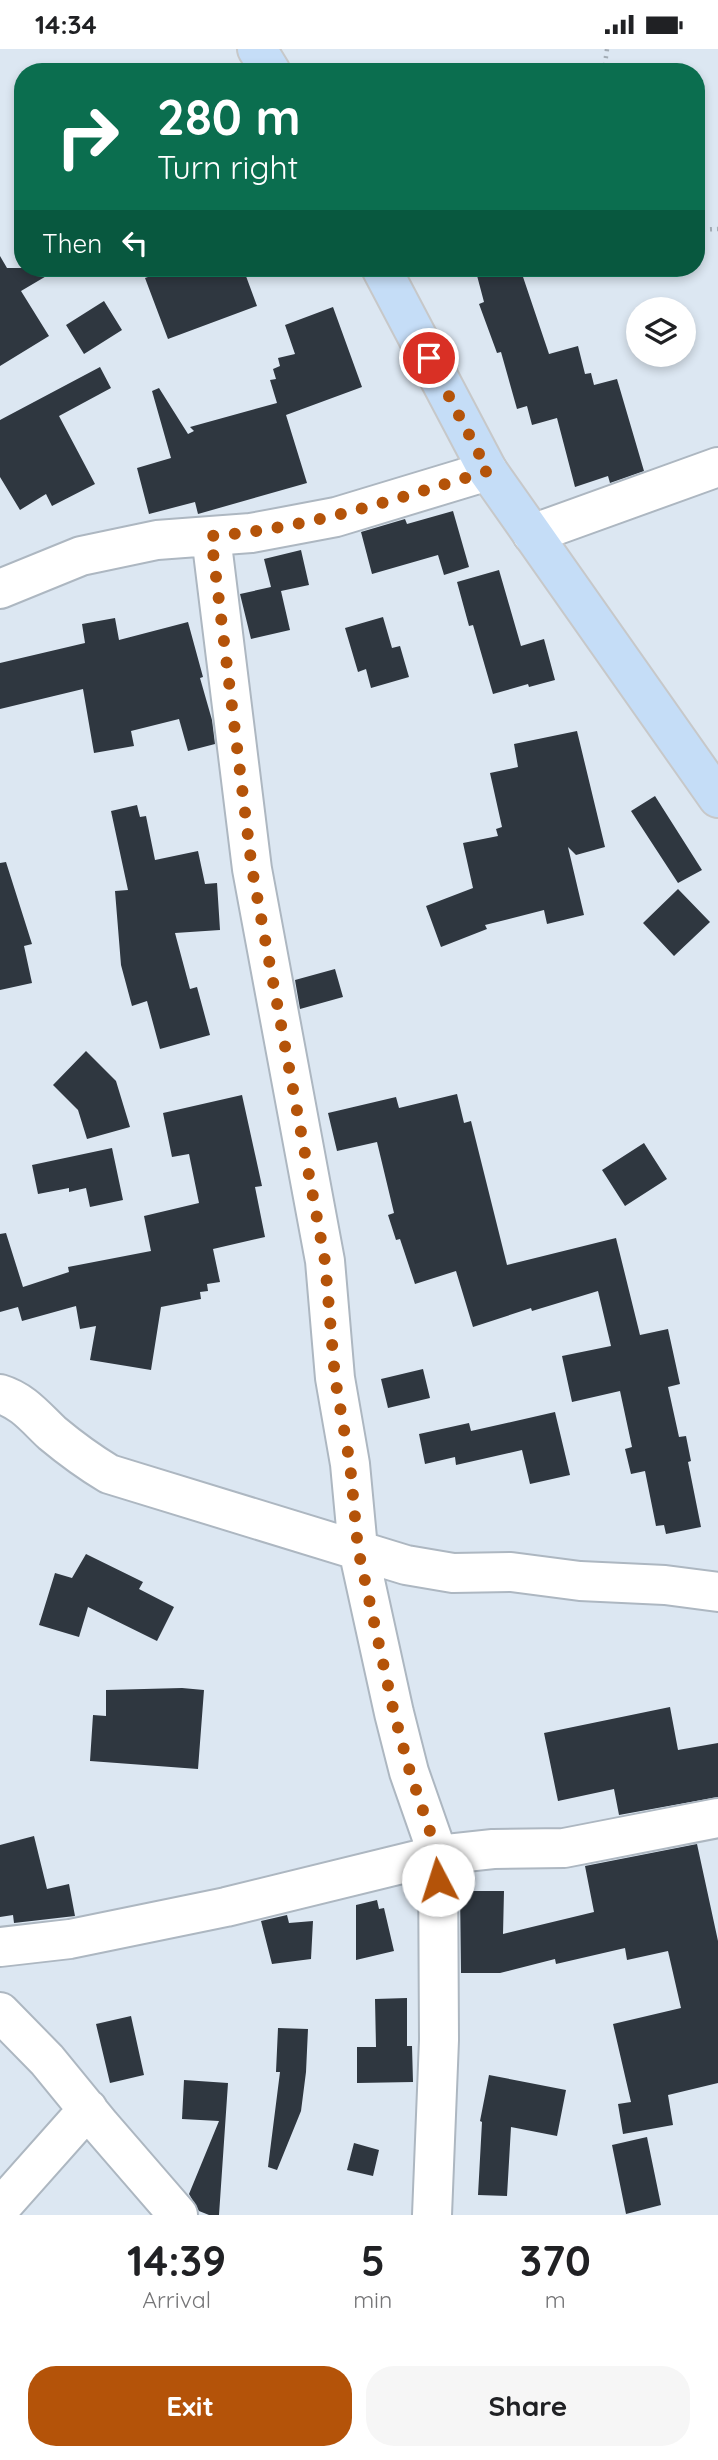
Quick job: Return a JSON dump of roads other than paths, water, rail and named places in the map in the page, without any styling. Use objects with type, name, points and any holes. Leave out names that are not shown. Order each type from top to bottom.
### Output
[{"type":"main road","points":[[386,277],[488,471],[718,798]]},
{"type":"street","points":[[532,534],[718,467]]},
{"type":"street","points":[[0,589],[81,556],[158,540],[251,533],[336,517],[488,471]]},
{"type":"street","points":[[211,536],[252,869],[325,1261],[335,1378],[350,1464],[358,1549],[394,1713],[410,1772],[438,1855],[439,2040],[432,2215]]},
{"type":"street","points":[[0,1394],[27,1408],[83,1458],[109,1474],[406,1565],[453,1573],[511,1572],[580,1581],[665,1585],[718,1592]]},
{"type":"street","points":[[0,1947],[70,1939],[226,1907],[438,1855],[493,1849],[564,1848],[718,1818]]},
{"type":"street","points":[[0,2012],[47,2060],[178,2215]]},
{"type":"street","points":[[0,2209],[88,2109]]}]
